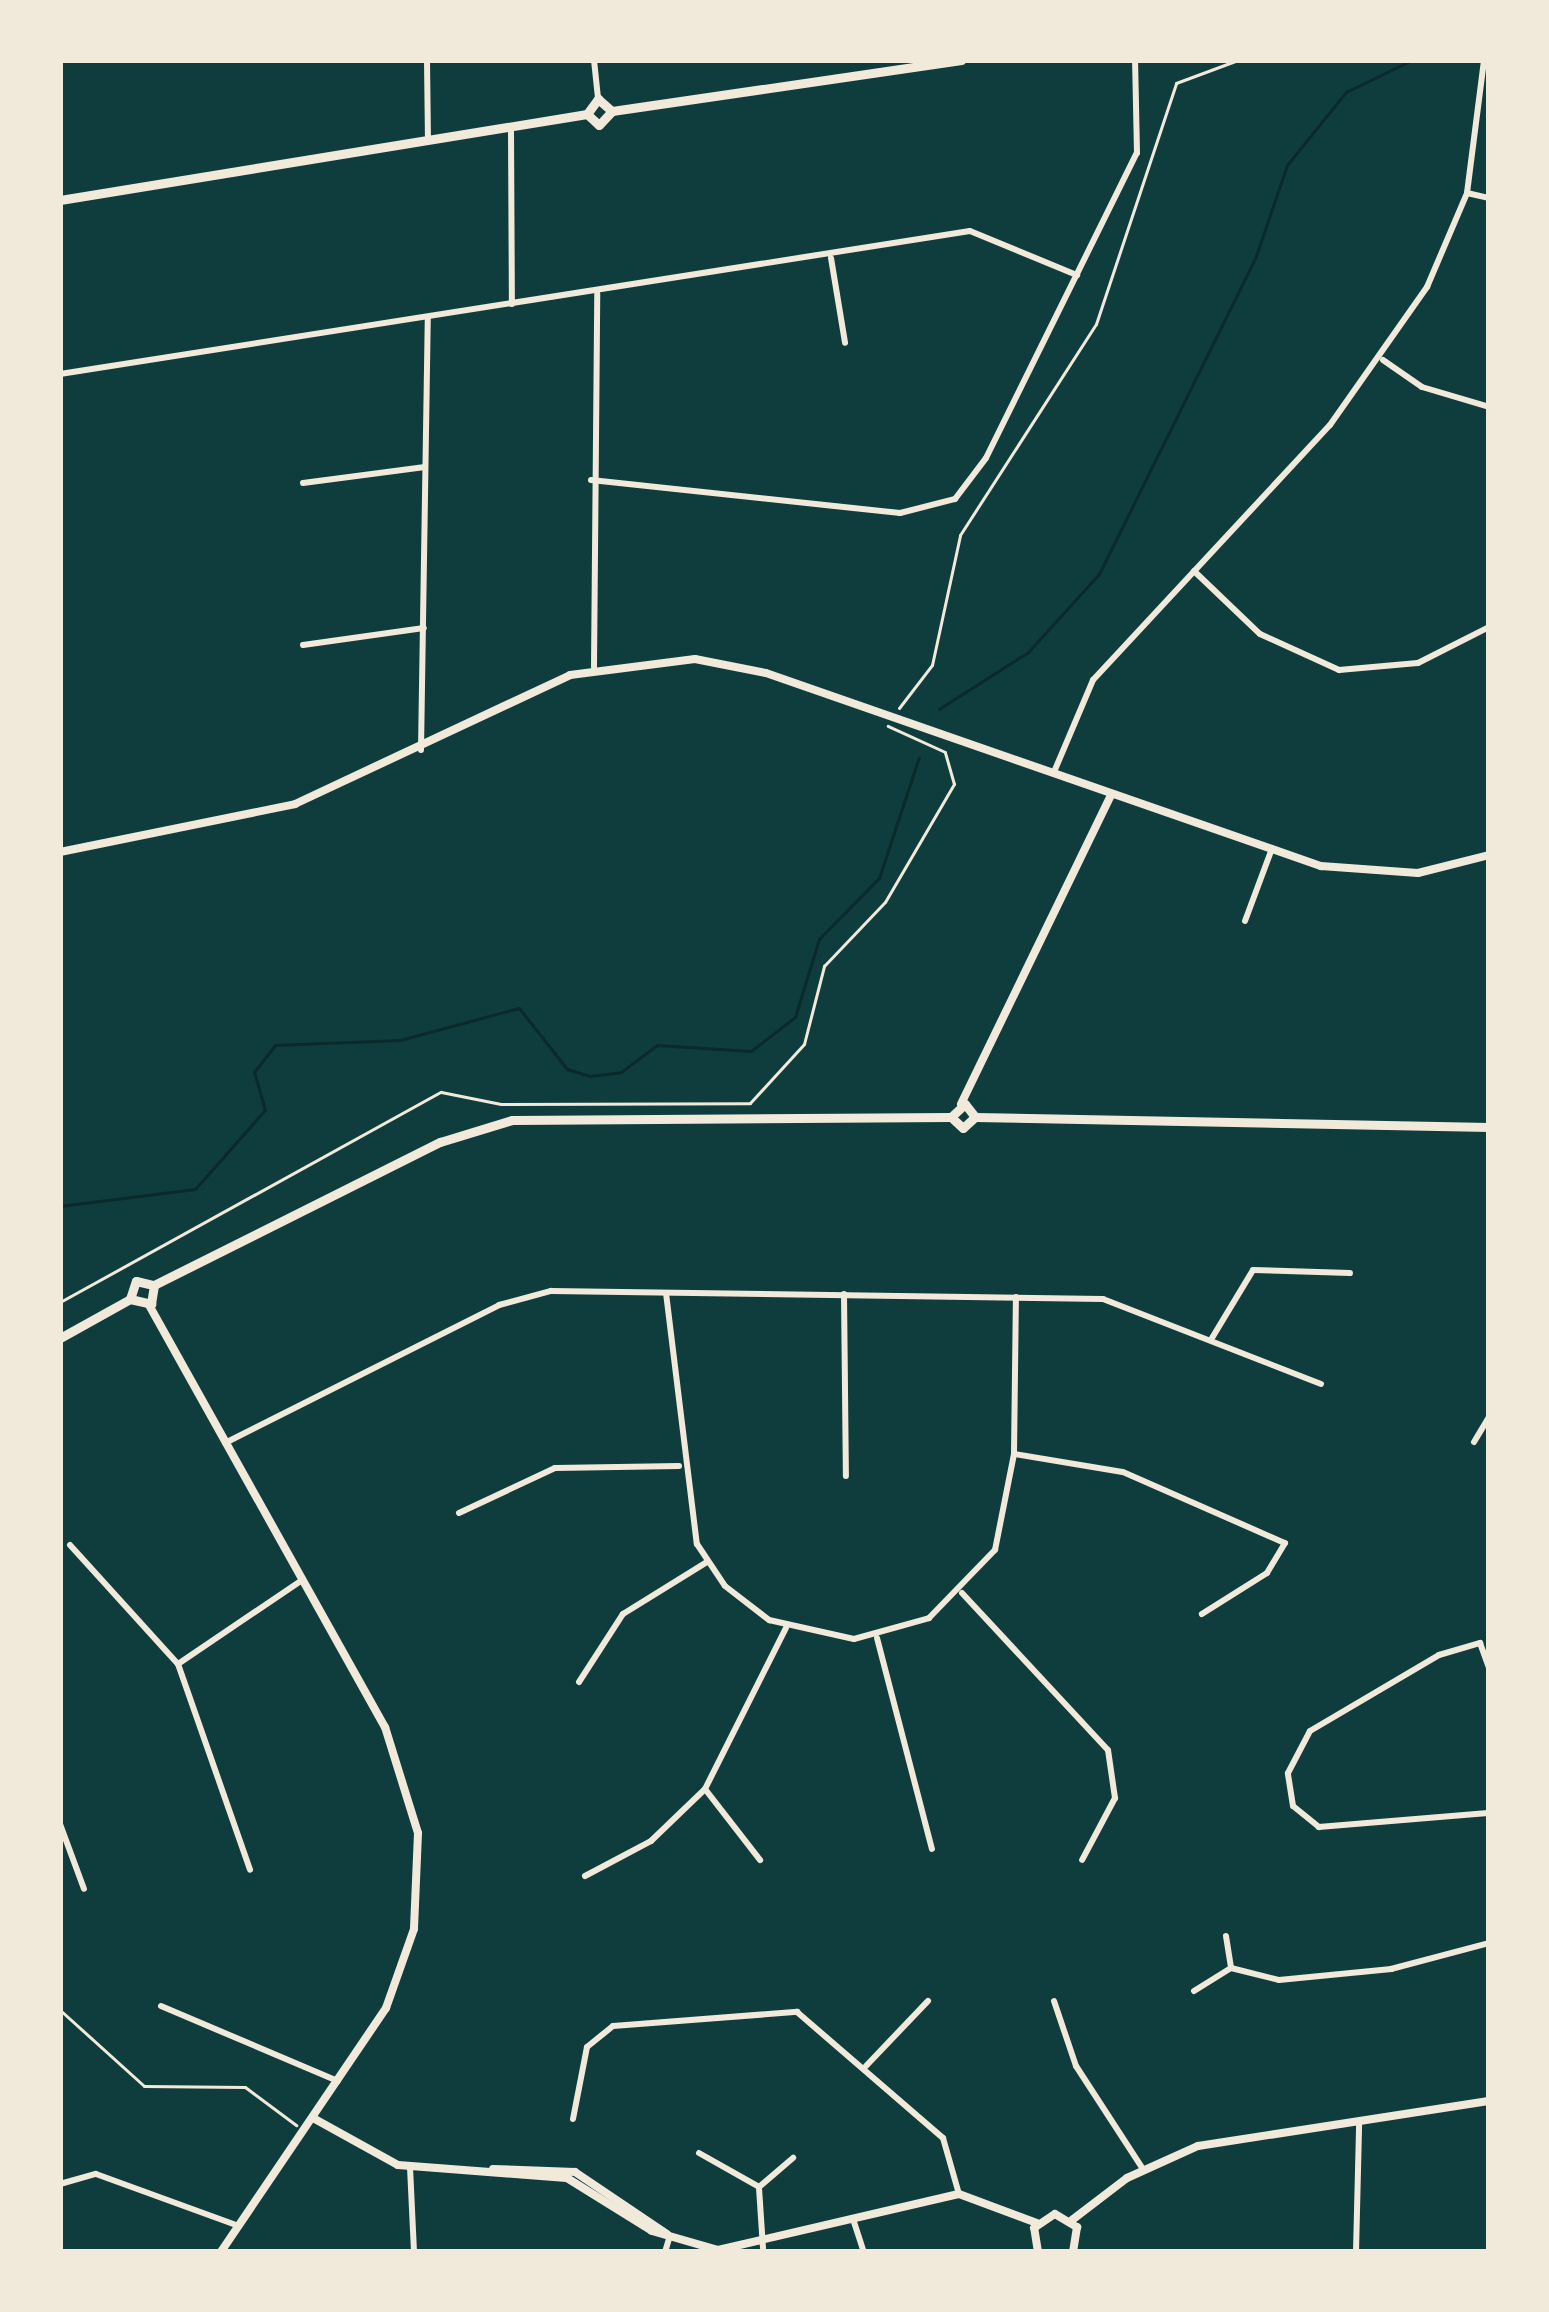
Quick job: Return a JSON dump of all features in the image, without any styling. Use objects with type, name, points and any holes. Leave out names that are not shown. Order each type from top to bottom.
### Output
[{"type":"main road","points":[[586,114],[599,125],[612,111],[962,60]]},
{"type":"main road","points":[[60,200],[511,131],[586,114],[598,99],[612,111]]},
{"type":"main road","points":[[951,1117],[961,1104],[975,1118]]},
{"type":"main road","points":[[60,1338],[130,1299],[136,1281],[154,1286],[440,1142],[512,1120],[951,1117],[963,1128],[975,1118],[1489,1126]]},
{"type":"main road","points":[[130,1299],[148,1305],[154,1286]]},
{"type":"street","points":[[427,60],[428,143]]},
{"type":"street","points":[[594,60],[598,99]]},
{"type":"street","points":[[591,479],[899,513],[939,507],[986,458],[1144,133],[1135,60]]},
{"type":"street","points":[[1052,776],[1084,691],[1383,360],[1468,193],[1484,60]]},
{"type":"street","points":[[511,131],[512,304]]},
{"type":"street","points":[[1468,193],[1489,198]]},
{"type":"street","points":[[60,374],[597,294],[970,231],[1077,275]]},
{"type":"street","points":[[831,257],[845,344]]},
{"type":"street","points":[[594,667],[591,479],[597,294]]},
{"type":"street","points":[[421,750],[428,319]]},
{"type":"street","points":[[1383,360],[1422,387],[1489,406]]},
{"type":"street","points":[[303,483],[426,466]]},
{"type":"street","points":[[1193,572],[1260,634],[1339,670],[1418,663],[1489,627]]},
{"type":"street","points":[[303,644],[424,628]]},
{"type":"street","points":[[60,852],[295,804],[594,667],[730,664],[1270,851],[1388,874],[1489,855]]},
{"type":"street","points":[[961,1104],[1111,796]]},
{"type":"street","points":[[1245,921],[1270,851]]},
{"type":"street","points":[[1212,1338],[1253,1270],[1350,1273]]},
{"type":"street","points":[[225,1443],[499,1305],[551,1291],[1103,1298],[1322,1384]]},
{"type":"street","points":[[666,1292],[681,1466],[707,1562],[786,1628],[877,1636],[962,1593],[995,1550],[1014,1454],[1016,1297]]},
{"type":"street","points":[[844,1294],[846,1476]]},
{"type":"street","points":[[148,1305],[393,1745],[418,1833],[409,1952],[338,2081],[221,2252]]},
{"type":"street","points":[[1474,1442],[1489,1417]]},
{"type":"street","points":[[1014,1454],[1123,1472],[1285,1543],[1267,1573],[1202,1614]]},
{"type":"street","points":[[459,1513],[555,1468],[681,1466]]},
{"type":"street","points":[[70,1545],[178,1664],[250,1870]]},
{"type":"street","points":[[579,1682],[623,1614],[707,1562]]},
{"type":"street","points":[[178,1664],[302,1580]]},
{"type":"street","points":[[962,1593],[1108,1750],[1115,1798],[1082,1860]]},
{"type":"street","points":[[585,1876],[651,1841],[705,1789],[786,1628]]},
{"type":"street","points":[[877,1636],[932,1849]]},
{"type":"street","points":[[1488,1814],[1318,1827],[1298,1814],[1288,1788],[1292,1754],[1310,1731],[1480,1643],[1489,1668]]},
{"type":"street","points":[[705,1789],[760,1860]]},
{"type":"street","points":[[1489,1802],[1489,1878]]},
{"type":"street","points":[[60,1824],[84,1889]]},
{"type":"street","points":[[1226,1936],[1231,1967]]},
{"type":"street","points":[[1194,1990],[1231,1967],[1279,1980],[1374,1972],[1489,1943]]},
{"type":"street","points":[[866,2066],[928,2001]]},
{"type":"street","points":[[1054,2001],[1076,2066],[1143,2169]]},
{"type":"street","points":[[160,2006],[338,2081]]},
{"type":"street","points":[[573,2119],[594,2038],[626,2022],[797,2012],[866,2066],[943,2138],[959,2194]]},
{"type":"street","points":[[313,2118],[410,2167],[575,2172],[670,2236],[763,2248],[959,2194],[1037,2223],[1072,2220],[1143,2169],[1222,2140],[1359,2125],[1489,2102]]},
{"type":"street","points":[[1356,2252],[1359,2125]]},
{"type":"street","points":[[699,2153],[759,2187]]},
{"type":"street","points":[[759,2187],[794,2158]]},
{"type":"street","points":[[410,2167],[414,2252]]},
{"type":"street","points":[[60,2184],[96,2174],[239,2226]]},
{"type":"street","points":[[759,2187],[763,2248]]},
{"type":"street","points":[[1072,2220],[1073,2252]]},
{"type":"street","points":[[854,2222],[864,2252]]},
{"type":"street","points":[[1037,2223],[1038,2252]]},
{"type":"street","points":[[665,2252],[670,2236]]},
{"type":"path","points":[[892,718],[932,665],[960,535],[1108,298],[1176,83],[1238,60]]},
{"type":"path","points":[[60,1302],[441,1092],[501,1104],[750,1102],[804,1044],[824,966],[891,892],[954,784],[945,752],[886,731]]},
{"type":"path","points":[[60,2010],[144,2086],[245,2086],[304,2131]]},
{"type":"waterway","points":[[939,709],[1028,652],[1099,574],[1256,256],[1287,165],[1346,92],[1412,60]]},
{"type":"waterway","points":[[60,1206],[195,1189],[265,1110],[254,1072],[275,1045],[400,1040],[519,1008],[567,1069],[590,1076],[621,1072],[657,1045],[751,1051],[795,1017],[819,939],[879,878],[919,757]]}]
